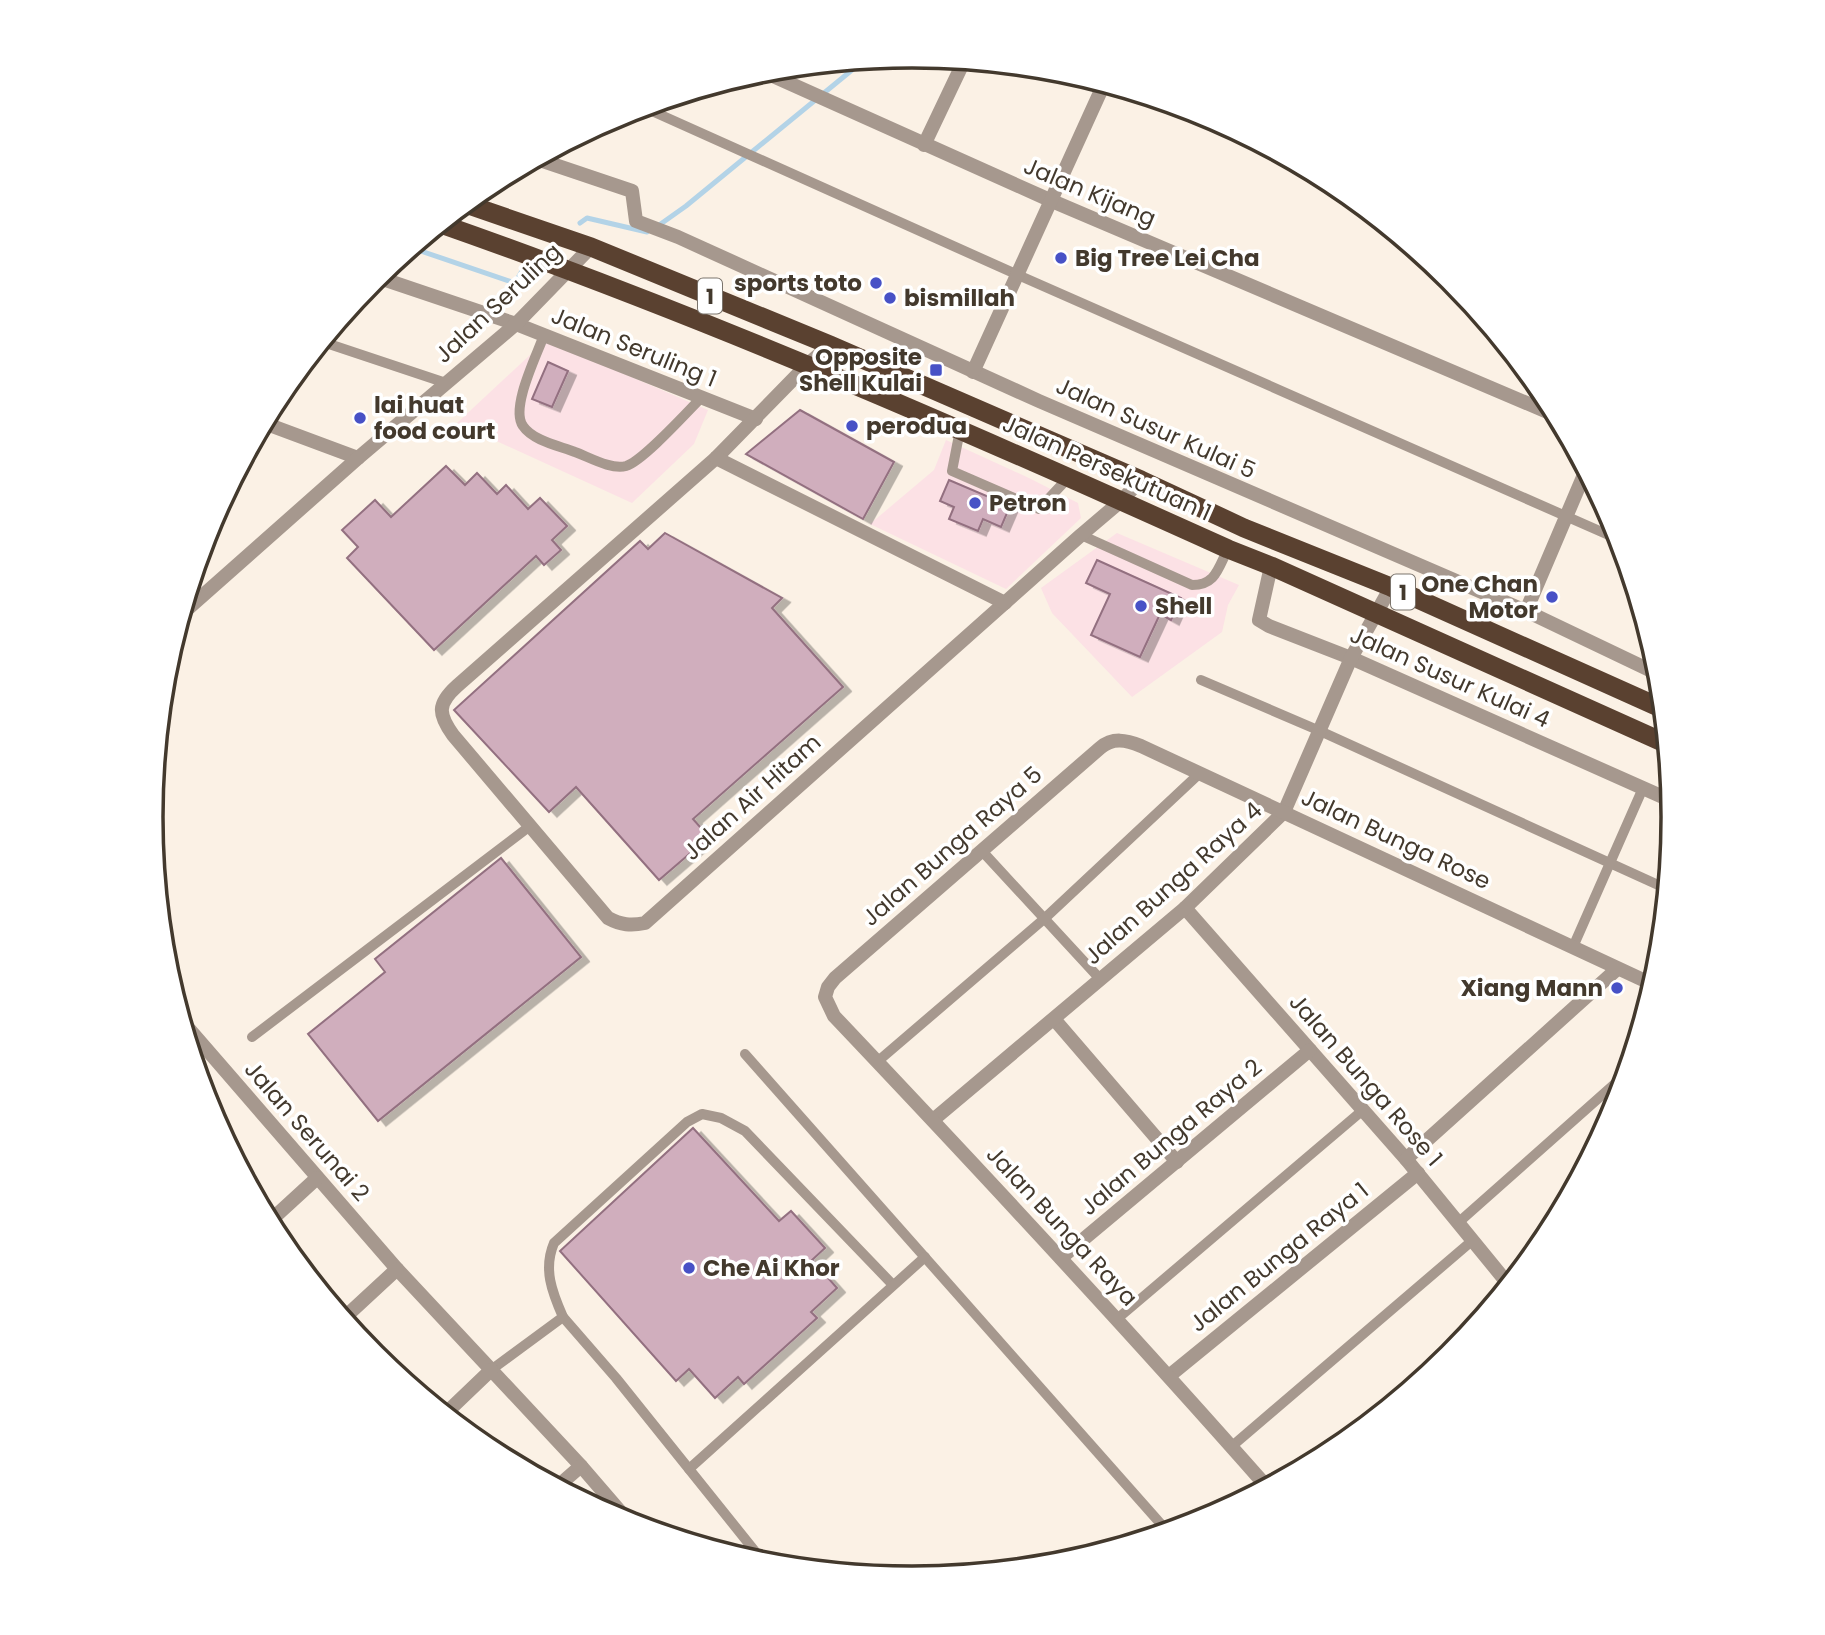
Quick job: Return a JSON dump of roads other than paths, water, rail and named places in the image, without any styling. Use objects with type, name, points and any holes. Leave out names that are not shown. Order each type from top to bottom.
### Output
[{"type":"highway","name":"Jalan Persekutuan 1","points":[[477,208],[591,247],[830,345],[1141,480],[1244,528],[1391,587],[1652,704]]},
{"type":"highway","name":"Jalan Persekutuan 1","points":[[451,227],[569,269],[808,364],[1228,549],[1271,565],[1657,739]]},
{"type":"street","points":[[924,145],[960,70]]},
{"type":"street","name":"Jalan Kijang","points":[[782,80],[1052,201],[1539,408]]},
{"type":"street","points":[[973,372],[1100,93]]},
{"type":"street","name":"Jalan Susur Kulai 5","points":[[549,163],[632,191],[636,221],[678,237],[1247,493],[1527,611],[1646,668]]},
{"type":"street","name":"Jalan Seruling","points":[[196,601],[516,324],[591,247]]},
{"type":"street","name":"Jalan Seruling 1","points":[[390,281],[516,324],[756,419]]},
{"type":"street","points":[[830,345],[716,458],[1005,603]]},
{"type":"street","points":[[274,427],[358,458]]},
{"type":"street","name":"Jalan Air Hitam","points":[[716,458],[447,695],[441,707],[442,720],[608,918],[619,924],[634,926],[645,923],[1121,501],[1141,480]]},
{"type":"street","points":[[1527,611],[1581,481]]},
{"type":"street","name":"Jalan Susur Kulai 4","points":[[1271,565],[1259,620],[1269,626],[1352,658],[1661,796]]},
{"type":"street","name":"Jalan Bunga Raya 4","points":[[933,1120],[1185,908],[1284,812],[1352,658],[1391,587]]},
{"type":"street","name":"Jalan Bunga Rose","points":[[1117,740],[1141,746],[1643,981]]},
{"type":"street","name":"Jalan Bunga Raya 5","points":[[825,997],[835,978],[1107,742],[1117,740]]},
{"type":"street","name":"Jalan Bunga Rose 1","points":[[1185,908],[1406,1158],[1504,1278]]},
{"type":"street","points":[[1406,1158],[1616,970]]},
{"type":"street","name":"Jalan Bunga Raya","points":[[825,997],[834,1016],[1117,1319],[1260,1480]]},
{"type":"street","points":[[1054,1020],[1177,1162]]},
{"type":"street","name":"Jalan Serunai 2","points":[[197,1039],[397,1269],[614,1504]]},
{"type":"street","name":"Jalan Bunga Raya 2","points":[[1061,1258],[1310,1050]]},
{"type":"street","name":"Jalan Bunga Raya 1","points":[[1169,1376],[1418,1173]]},
{"type":"street","points":[[278,1214],[317,1178]]},
{"type":"street","points":[[350,1313],[397,1269]]},
{"type":"street","points":[[451,1408],[491,1370]]},
{"type":"street","points":[[565,1480],[581,1466]]},
{"type":"lane","points":[[657,113],[784,172],[1606,534]]},
{"type":"lane","points":[[544,335],[520,402],[519,414],[523,426],[537,437],[611,465],[626,466],[639,458],[701,398]]},
{"type":"lane","points":[[331,345],[446,383]]},
{"type":"lane","points":[[960,430],[951,471],[1039,509],[1068,478]]},
{"type":"lane","points":[[1081,535],[1192,585],[1210,582],[1228,549]]},
{"type":"lane","points":[[1201,680],[1320,731],[1658,885]]},
{"type":"lane","points":[[877,1062],[1044,919],[1200,773]]},
{"type":"lane","points":[[1573,947],[1643,788]]},
{"type":"lane","points":[[252,1037],[530,826]]},
{"type":"lane","points":[[982,851],[1101,980]]},
{"type":"lane","points":[[745,1054],[1161,1524]]},
{"type":"lane","points":[[1458,1222],[1611,1087]]},
{"type":"lane","points":[[1117,1319],[1363,1110]]},
{"type":"lane","points":[[754,1549],[563,1317],[550,1285],[548,1258],[554,1243],[687,1122],[702,1114],[721,1118],[745,1131],[893,1285]]},
{"type":"lane","points":[[1231,1447],[1473,1240]]},
{"type":"lane","points":[[690,1469],[925,1257]]},
{"type":"lane","points":[[491,1370],[563,1317]]},
{"type":"waterway","points":[[655,228],[686,206],[850,71]]},
{"type":"waterway","points":[[580,223],[587,218],[647,232]]},
{"type":"waterway","points":[[421,251],[515,283],[522,271]]},
{"type":"place","name":"Big Tree Lei Cha","points":[[1061,258]]},
{"type":"place","name":"sports toto","points":[[876,283]]},
{"type":"place","name":"bismillah","points":[[890,298]]},
{"type":"place","name":"Opposite Shell Kulai","points":[[936,370]]},
{"type":"place","name":"lai huat food court","points":[[360,418]]},
{"type":"place","name":"perodua","points":[[852,426]]},
{"type":"place","name":"Petron","points":[[975,503]]},
{"type":"place","name":"One Chan Motor","points":[[1552,597]]},
{"type":"place","name":"Shell","points":[[1141,606]]},
{"type":"place","name":"Xiang Mann","points":[[1617,988]]},
{"type":"place","name":"Che Ai Khor","points":[[689,1268]]}]
